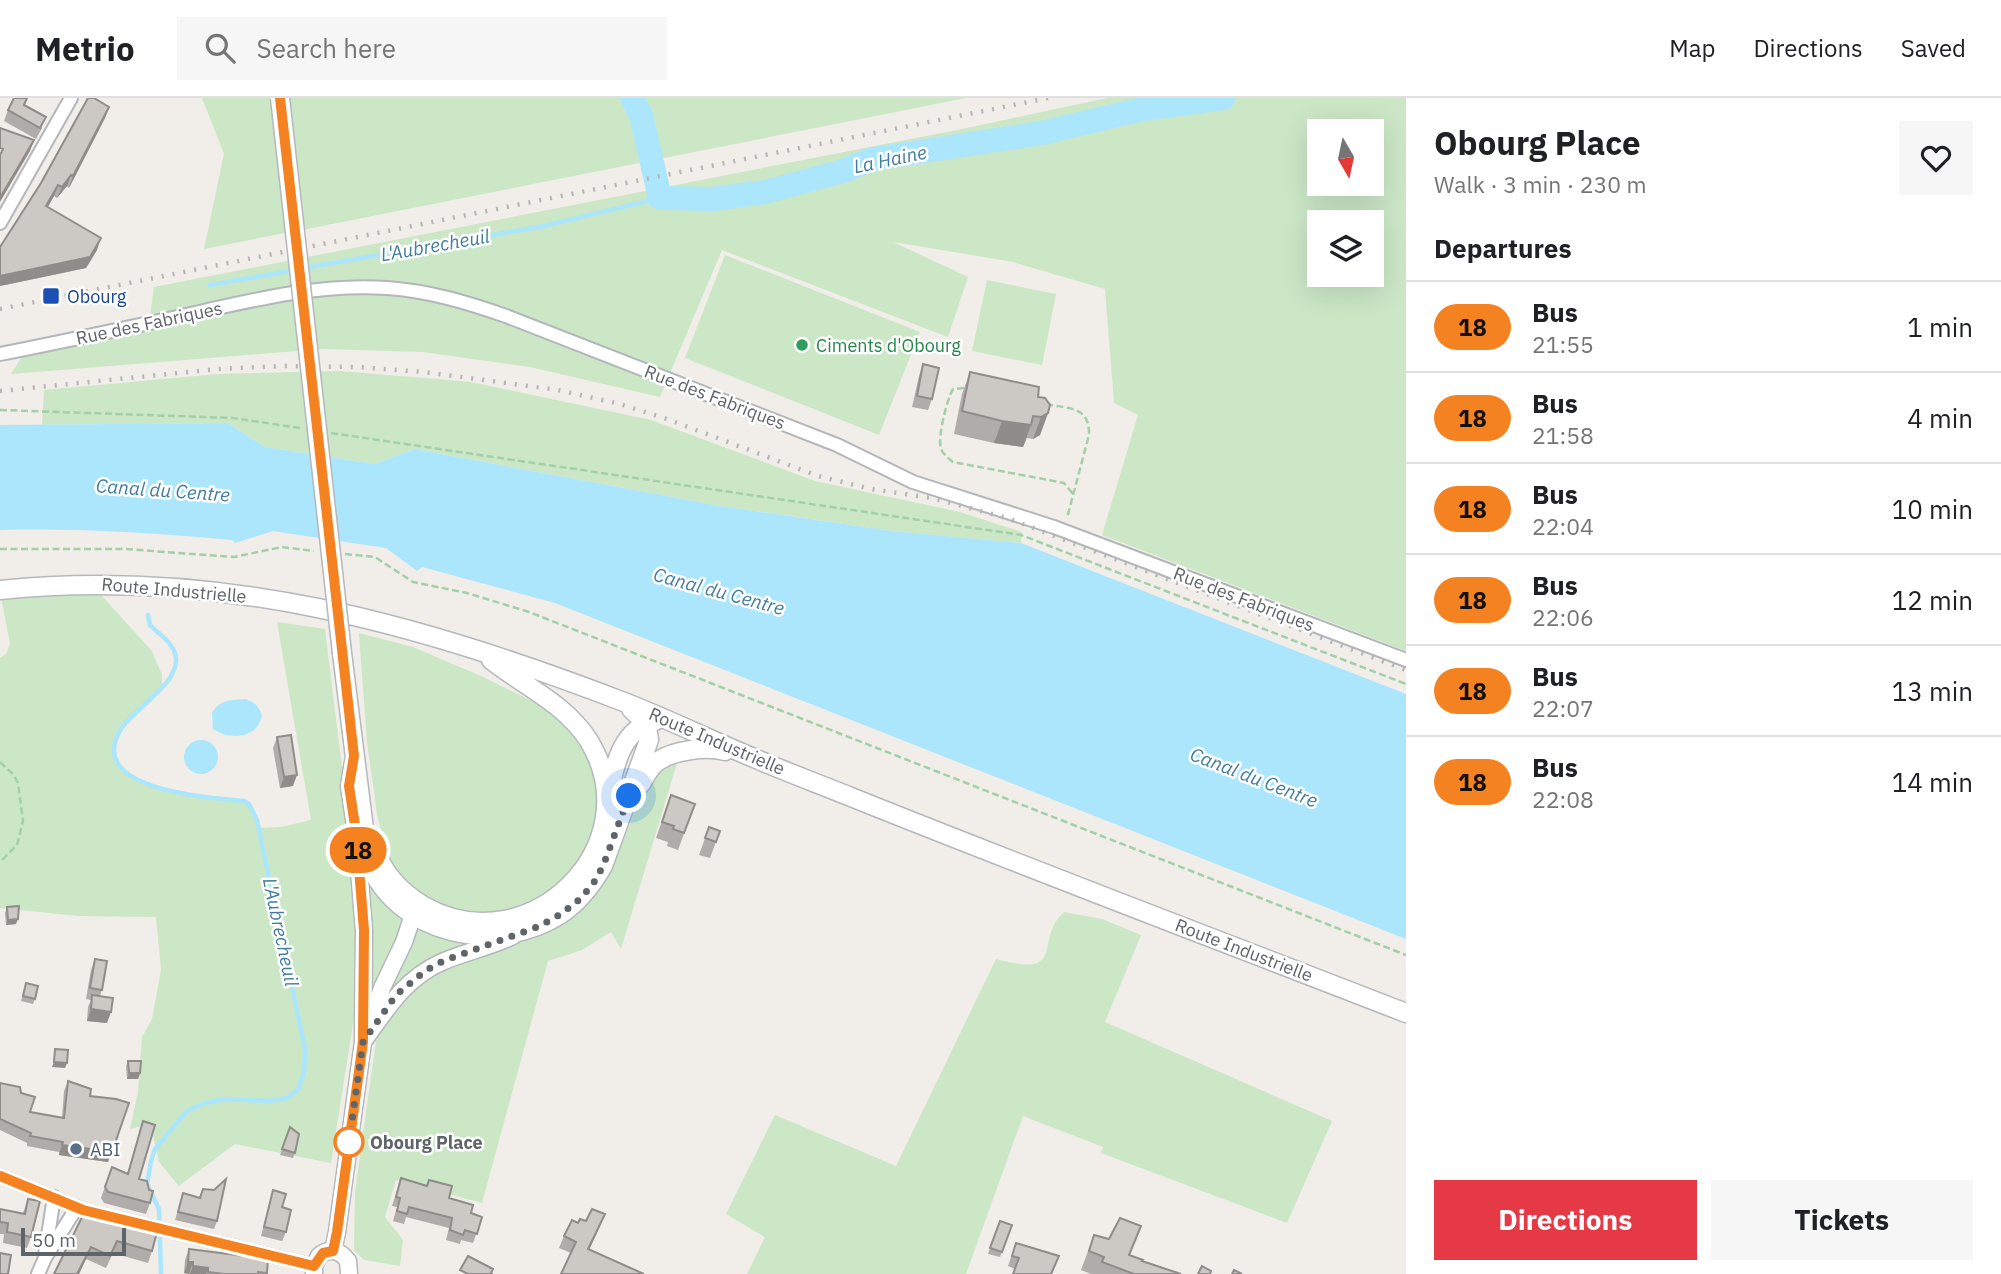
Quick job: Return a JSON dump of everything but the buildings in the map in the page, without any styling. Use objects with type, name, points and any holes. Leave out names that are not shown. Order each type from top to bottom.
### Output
[{"type":"main road","points":[[280,98],[364,845],[373,873],[389,897],[412,914],[448,931],[487,936],[531,928],[561,914],[593,884],[642,781],[659,760],[676,754],[717,748],[754,759]]},
{"type":"main road","name":"Route Industrielle","points":[[0,590],[91,584],[224,592],[317,607],[397,625],[474,648],[623,702],[754,759],[1406,1013]]},
{"type":"main road","points":[[474,648],[555,704],[582,731],[600,766],[606,806]]},
{"type":"main road","points":[[603,866],[646,749],[648,730],[623,702]]},
{"type":"main road","points":[[358,793],[376,854],[403,892],[442,916],[462,922],[491,922],[531,913],[564,892],[576,880],[596,844],[619,754],[631,735],[645,724],[665,719]]},
{"type":"street","points":[[0,223],[71,98]]},
{"type":"street","name":"Rue des Fabriques","points":[[0,354],[245,302],[338,288],[386,288],[460,299],[824,440],[913,482],[1063,531],[1406,660]]},
{"type":"street","points":[[333,1251],[363,1042],[364,930],[356,832],[349,786],[354,756]]},
{"type":"street","points":[[363,1042],[382,988],[404,942],[412,914],[403,892]]},
{"type":"street","points":[[363,1042],[396,995],[425,971],[531,928]]},
{"type":"street","points":[[0,1176],[77,1207],[314,1270],[323,1253],[333,1251],[344,1255],[350,1267],[350,1274]]},
{"type":"street","points":[[45,1258],[54,1197]]},
{"type":"street","points":[[38,1274],[77,1207]]},
{"type":"path","points":[[973,389],[953,389],[948,397],[940,446],[944,454],[953,462],[1064,483],[1073,494]]},
{"type":"path","points":[[1040,403],[1079,411],[1090,425],[1063,531]]},
{"type":"path","points":[[0,410],[142,417],[233,418],[310,429]]},
{"type":"path","points":[[323,431],[1021,535],[1406,684]]},
{"type":"path","points":[[0,549],[125,549],[234,557],[282,547],[322,551]]},
{"type":"path","points":[[335,553],[375,557],[413,582],[467,593],[529,612],[1406,955]]},
{"type":"path","points":[[0,762],[18,783],[23,821],[17,845],[0,862]]},
{"type":"green space","points":[[202,98],[271,98],[285,233],[204,249],[224,154]]},
{"type":"green space","points":[[288,98],[966,98],[302,230]]},
{"type":"green space","points":[[1107,98],[1406,98],[1406,651],[1102,535],[1138,415],[1114,403],[1105,289],[1013,262],[893,242],[968,277],[948,337],[722,250],[660,397],[530,367],[423,352],[322,349],[11,374],[21,358],[148,330],[154,287],[962,129]]},
{"type":"green space","name":"Ciments d'Obourg","points":[[725,255],[920,332],[879,435],[685,358]]},
{"type":"green space","points":[[987,280],[1056,294],[1042,365],[972,351]]},
{"type":"green space","points":[[340,371],[471,382],[651,420],[815,481],[960,512],[1022,532],[1021,543],[892,531],[720,506],[415,449],[375,464],[265,447],[228,423],[42,425],[44,390],[218,374]]},
{"type":"green space","points":[[91,584],[152,651],[162,675],[162,687],[121,728],[114,744],[115,760],[126,773],[164,789],[244,801],[249,804],[259,828],[281,827],[311,820],[277,622],[325,629],[359,907],[359,986],[331,1163],[235,1144],[179,1186],[159,1162],[150,1124],[130,1129],[138,1092],[142,1037],[152,1019],[161,970],[156,917],[78,916],[0,908],[0,658],[6,654],[10,644],[0,592]]},
{"type":"green space","points":[[359,633],[413,647],[561,715],[586,746],[602,801],[581,864],[544,900],[478,919],[430,904],[391,870],[377,814],[367,742]]},
{"type":"green space","points":[[677,763],[621,949],[611,932],[582,950],[548,961],[482,1203],[396,1180],[385,1217],[403,1240],[400,1266],[364,1260],[354,1250],[355,1192],[376,1041],[386,1020],[400,998],[432,973],[550,930],[588,902],[612,868],[647,782]]},
{"type":"green space","points":[[367,872],[405,923],[370,998],[372,920],[365,884]]},
{"type":"green space","points":[[1064,912],[1102,919],[1141,935],[1105,1022],[1332,1121],[1287,1223],[1101,1153],[1103,1147],[1023,1116],[966,1274],[747,1274],[765,1237],[726,1214],[775,1115],[896,1166],[996,959],[1019,964],[1033,964],[1041,960],[1046,954],[1055,923]]},
{"type":"green space","points":[[417,925],[477,941],[383,1000]]},
{"type":"water","name":"Canal du Centre","points":[[228,423],[265,447],[375,464],[415,449],[720,506],[892,531],[1021,543],[1406,694],[1406,939],[555,603],[422,567],[417,571],[386,548],[273,531],[235,543],[232,540],[174,535],[0,530],[0,425]]},
{"type":"water","points":[[246,699],[256,705],[262,716],[255,729],[235,736],[213,729],[212,713],[219,705],[227,701]]},
{"type":"water","points":[[201,740],[213,745],[218,757],[213,769],[201,774],[189,769],[184,757],[189,745]]},
{"type":"waterway","name":"La Haine","points":[[632,98],[641,115],[660,198],[713,199],[765,192],[843,171],[873,159],[1042,133],[1142,109],[1223,98]]},
{"type":"waterway","name":"L'Aubrecheuil","points":[[304,268],[544,226],[660,198]]},
{"type":"waterway","name":"L'Aubrecheuil","points":[[210,285],[295,270]]},
{"type":"waterway","name":"L'Aubrecheuil","points":[[148,615],[150,625],[175,653],[175,668],[163,687],[121,729],[114,749],[119,766],[134,778],[155,787],[249,804],[257,820],[305,1049],[304,1072],[298,1090],[287,1098],[270,1101],[225,1099],[205,1103],[187,1111],[155,1149],[147,1184],[159,1209],[161,1274]]},
{"type":"railway","points":[[0,309],[1048,98]]},
{"type":"railway","points":[[0,391],[218,369],[282,366],[357,367],[424,372],[558,390],[620,404],[667,419],[818,476],[871,489],[932,498],[1007,518],[1406,670]]},
{"type":"bus line","name":"18","points":[[0,1176],[83,1210],[314,1266],[318,1256],[333,1251],[363,1042],[364,930],[356,832],[349,786],[354,756],[280,98]]},
{"type":"place","name":"Obourg","points":[[51,296]]},
{"type":"place","name":"Ciments d'Obourg","points":[[802,345]]},
{"type":"place","name":"Obourg Place","points":[[349,1142]]},
{"type":"place","name":"ABI","points":[[76,1149]]},
{"type":"route","points":[[349,1142],[363,1042],[396,995],[425,971],[443,961],[540,926],[580,899],[603,866],[629,796]]}]
